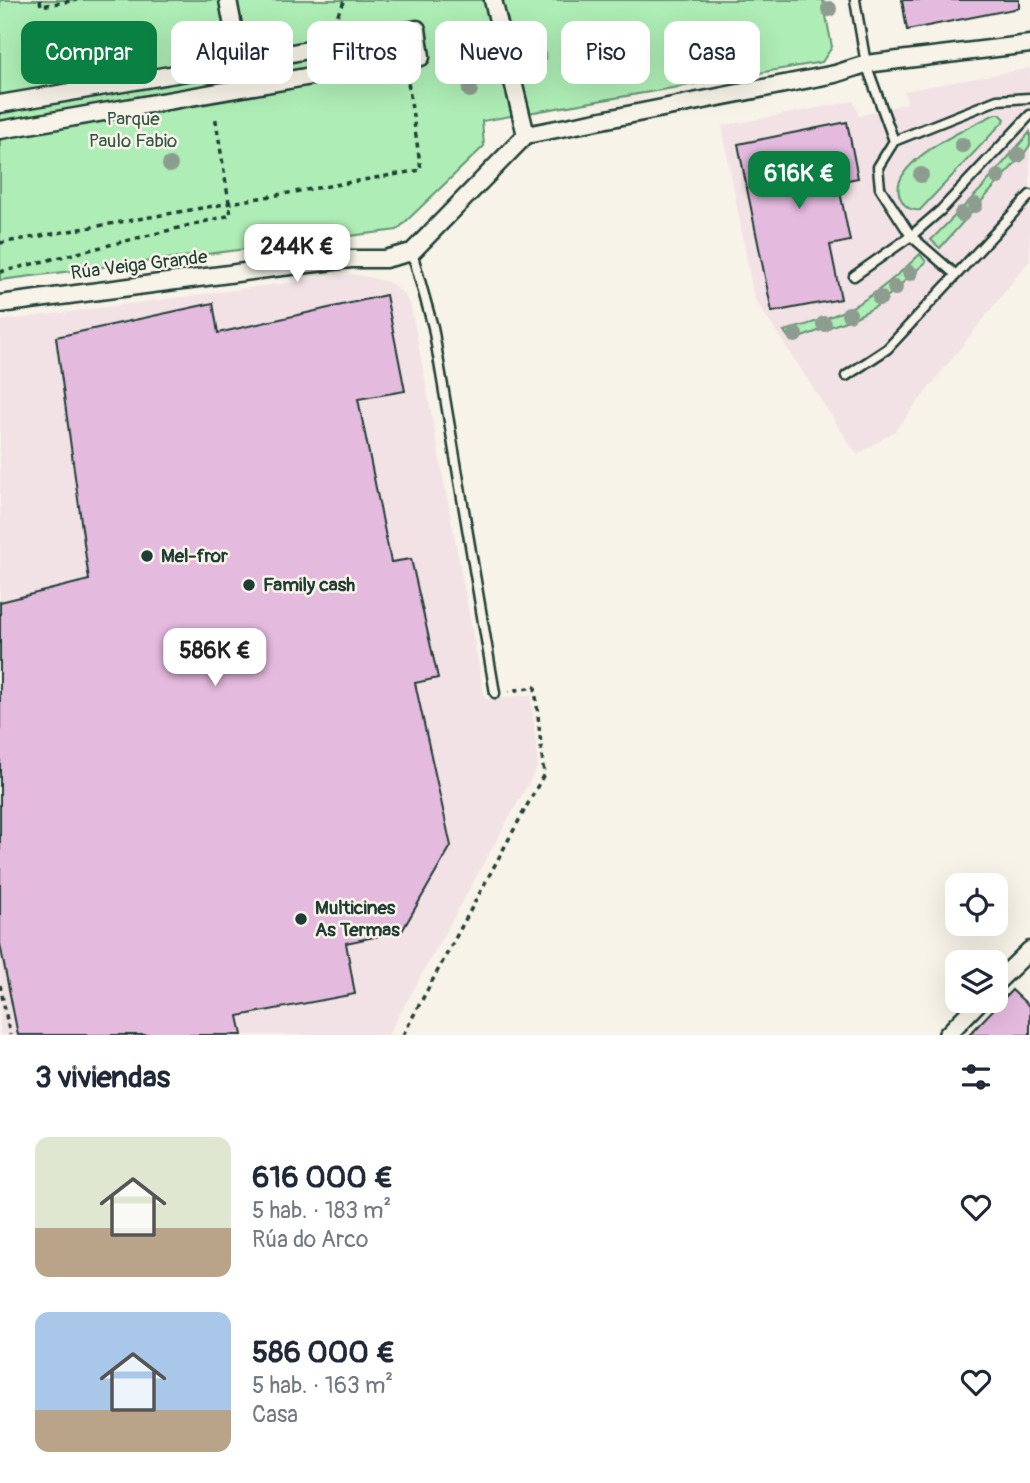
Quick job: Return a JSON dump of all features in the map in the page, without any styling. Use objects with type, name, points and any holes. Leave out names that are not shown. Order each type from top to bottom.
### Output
[{"type":"street","points":[[228,0],[232,21]]},
{"type":"street","points":[[493,0],[526,135]]},
{"type":"street","points":[[293,53],[417,29],[421,57],[293,79]]},
{"type":"street","points":[[412,252],[526,135],[835,74],[866,64],[1030,44]]},
{"type":"street","points":[[0,104],[171,75]]},
{"type":"street","points":[[0,130],[267,84]]},
{"type":"street","name":"Rúa Veiga Grande","points":[[0,304],[282,267],[351,259],[386,259],[412,252]]},
{"type":"street","points":[[1008,971],[1030,950]]},
{"type":"street","points":[[947,1035],[968,1013]]},
{"type":"lane","points":[[855,0],[866,64],[894,141]]},
{"type":"lane","points":[[243,84],[244,88]]},
{"type":"lane","points":[[956,275],[911,236],[880,188],[878,167],[894,141],[997,100],[1030,98]]},
{"type":"lane","points":[[854,276],[911,236],[941,210],[1030,115]]},
{"type":"lane","points":[[846,376],[887,349],[1030,195]]},
{"type":"lane","points":[[412,252],[433,327],[495,693]]},
{"type":"path","points":[[40,0],[41,6],[77,0]]},
{"type":"path","points":[[334,21],[345,0]]},
{"type":"path","points":[[0,243],[421,170],[408,84]]},
{"type":"path","points":[[0,272],[231,215],[215,115]]},
{"type":"path","points":[[403,1035],[544,774],[535,687],[495,693]]},
{"type":"path","points":[[0,985],[10,1035]]},
{"type":"shaded area","points":[[1030,68],[1030,260],[895,431],[857,455],[754,298],[722,126],[854,101],[859,116],[907,103],[904,91]]},
{"type":"shaded area","points":[[354,274],[388,282],[403,293],[411,306],[485,699],[531,695],[538,766],[388,1035],[0,1035],[0,321]]},
{"type":"green space","name":"Parque Paulo Fabio","points":[[0,0],[823,0],[832,47],[822,62],[760,73],[760,21],[664,21],[664,84],[695,84],[482,121],[484,146],[397,230],[0,280]]},
{"type":"green space","points":[[1000,114],[1005,119],[1003,122],[920,210],[905,206],[898,187],[904,173],[916,160],[950,137]]},
{"type":"green space","points":[[1030,132],[1030,145],[1026,151],[940,248],[931,240],[981,189]]},
{"type":"green space","points":[[920,254],[926,262],[877,306],[854,318],[791,341],[784,331],[825,319],[858,303],[888,283]]},
{"type":"building","points":[[902,0],[1019,0],[1019,8],[907,30]]},
{"type":"building","points":[[847,122],[858,178],[838,182],[850,241],[830,245],[841,299],[772,312],[738,144]]},
{"type":"building","points":[[386,295],[405,391],[358,399],[391,562],[411,559],[438,678],[415,683],[451,846],[402,931],[346,943],[355,994],[238,1016],[242,1035],[18,1035],[0,944],[0,602],[89,580],[56,337],[213,303],[218,333]]},
{"type":"building","points":[[1012,990],[1030,1007],[1030,1035],[969,1035],[990,1013],[1008,1013],[1008,994]]},
{"type":"place","name":"Mel-fror","points":[[147,556]]},
{"type":"place","name":"Family cash","points":[[249,585]]},
{"type":"place","name":"Multicines As Termas","points":[[301,919]]}]
